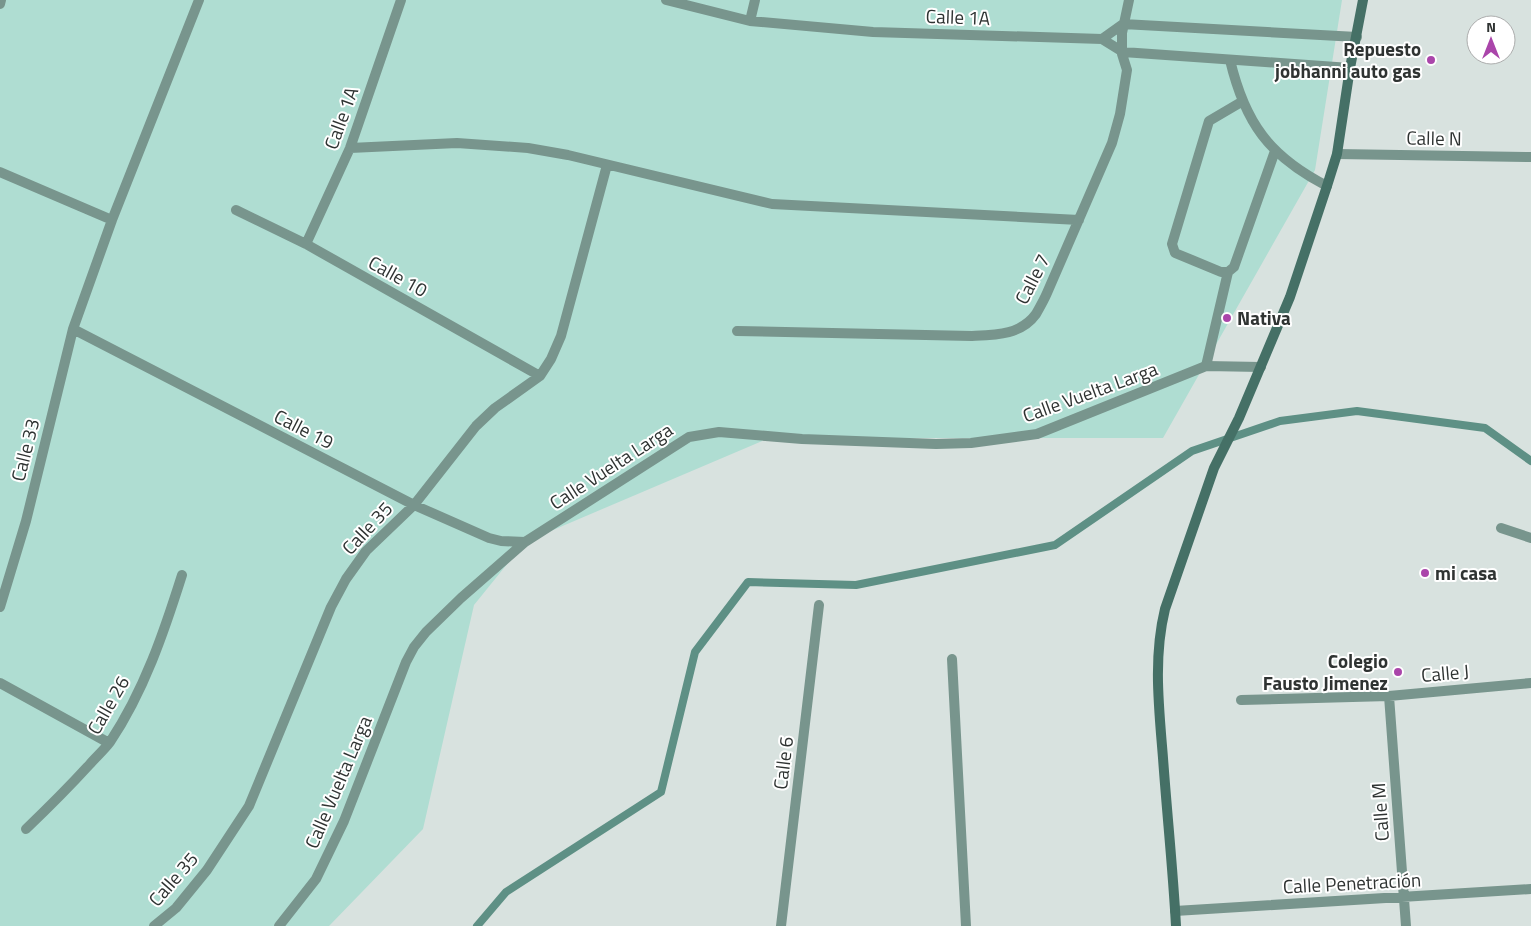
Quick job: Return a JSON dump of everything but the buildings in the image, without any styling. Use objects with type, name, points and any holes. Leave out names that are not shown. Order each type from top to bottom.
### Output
[{"type":"street","points":[[0,4],[1,0]]},
{"type":"street","name":"Calle 33","points":[[0,607],[26,521],[73,329],[112,220],[199,0]]},
{"type":"street","name":"Calle 1A","points":[[306,244],[350,148],[401,0]]},
{"type":"street","name":"Calle 1A","points":[[666,0],[750,21],[872,32],[1102,39]]},
{"type":"street","points":[[750,21],[755,0]]},
{"type":"street","name":"Calle 7","points":[[736,331],[972,336],[1005,334],[1026,323],[1035,315],[1047,293],[1112,143],[1120,114],[1127,70],[1123,52],[1123,24],[1129,0]]},
{"type":"street","points":[[1176,926],[1159,708],[1157,658],[1159,633],[1165,609],[1214,468],[1239,418],[1290,297],[1327,186],[1337,154],[1363,0]]},
{"type":"street","points":[[1350,68],[1123,52],[1102,39],[1123,24],[1357,37]]},
{"type":"street","points":[[1230,60],[1243,101],[1262,135],[1275,150],[1302,173],[1327,186]]},
{"type":"street","points":[[1243,101],[1209,121],[1172,244],[1175,253],[1221,272],[1228,272],[1234,268],[1275,150]]},
{"type":"street","points":[[350,148],[466,144],[528,148],[772,204],[1080,220]]},
{"type":"street","name":"Calle N","points":[[1337,154],[1531,157]]},
{"type":"street","name":"Calle 35","points":[[154,926],[176,908],[207,870],[249,806],[331,607],[346,579],[366,551],[414,505],[476,426],[495,408],[540,376],[551,359],[561,336],[607,165]]},
{"type":"street","points":[[0,172],[112,220]]},
{"type":"street","name":"Calle 10","points":[[236,210],[306,244],[540,376]]},
{"type":"street","points":[[1206,366],[1228,272]]},
{"type":"street","name":"Calle 19","points":[[73,329],[414,505],[489,538],[501,541],[525,542]]},
{"type":"street","name":"Calle Vuelta Larga","points":[[279,926],[316,879],[344,821],[391,699],[414,647],[426,632],[461,598],[525,542],[689,437],[719,432],[802,439],[936,444],[970,443],[1037,434],[1206,366],[1261,367]]},
{"type":"street","points":[[1501,528],[1531,538]]},
{"type":"street","name":"Calle 26","points":[[26,829],[69,788],[109,743],[129,710],[145,677],[165,627],[182,575]]},
{"type":"street","name":"Calle 6","points":[[781,926],[819,605]]},
{"type":"street","points":[[952,659],[966,926]]},
{"type":"street","points":[[0,683],[109,743]]},
{"type":"street","name":"Calle J","points":[[1241,700],[1389,696],[1531,683]]},
{"type":"street","name":"Calle M","points":[[1389,696],[1406,926]]},
{"type":"street","name":"Calle Penetración","points":[[1175,911],[1531,889]]},
{"type":"green space","points":[[0,0],[1342,0],[1315,170],[1163,438],[769,438],[525,542],[474,605],[423,829],[329,926],[0,926]]},
{"type":"waterway","points":[[477,926],[506,892],[661,792],[695,652],[748,582],[856,585],[1055,545],[1192,451],[1280,421],[1357,411],[1485,428],[1531,461]]},
{"type":"place","name":"Repuesto jobhanni auto gas","points":[[1431,60]]},
{"type":"place","name":"Nativa","points":[[1227,318]]},
{"type":"place","name":"mi casa","points":[[1425,573]]},
{"type":"place","name":"Colegio Fausto Jimenez","points":[[1398,672]]}]
